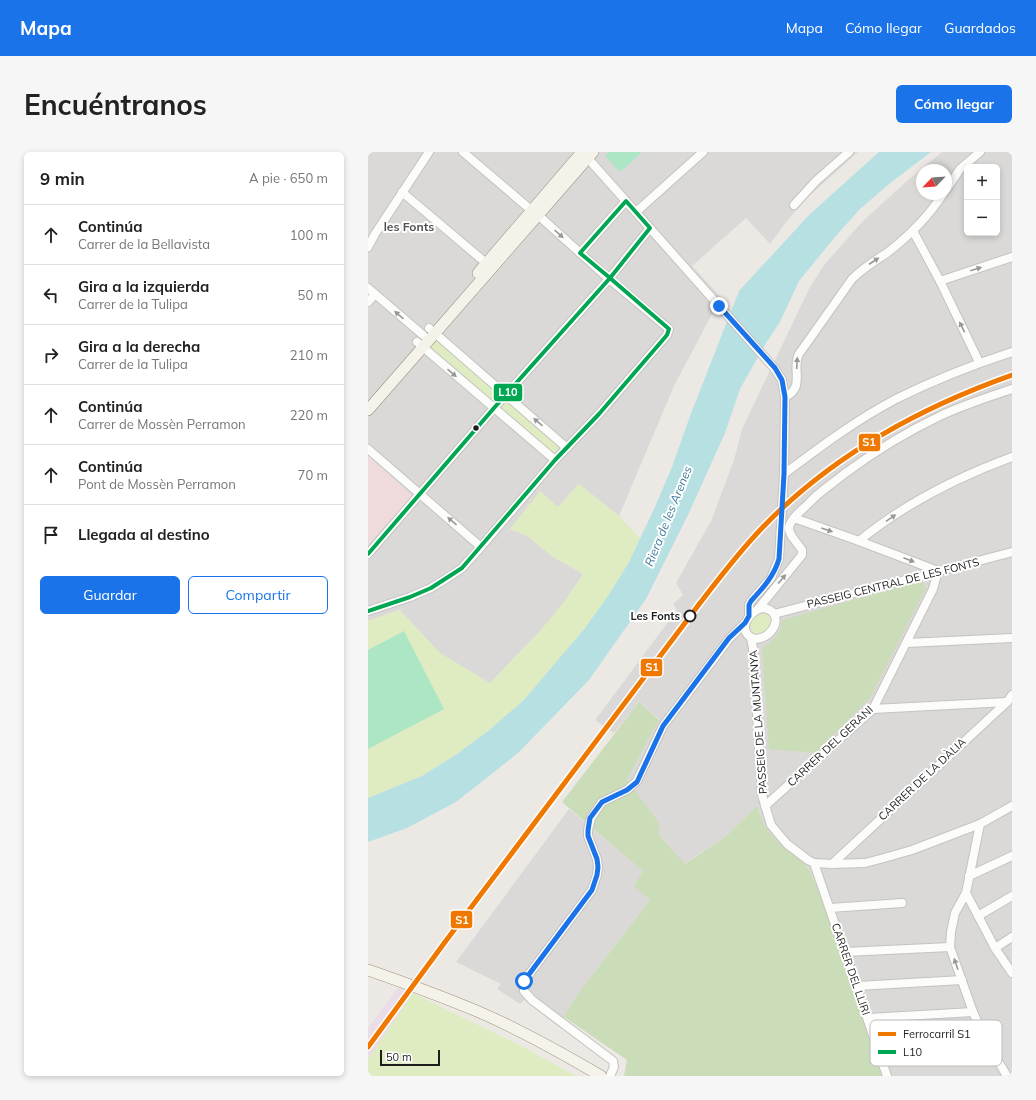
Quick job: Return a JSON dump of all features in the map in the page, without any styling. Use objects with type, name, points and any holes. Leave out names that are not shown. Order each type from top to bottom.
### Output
[{"type":"main road","points":[[368,399],[426,337],[586,154]]},
{"type":"main road","points":[[368,410],[486,263],[534,213]]},
{"type":"main road","points":[[368,970],[480,1013],[526,1035],[601,1076]]},
{"type":"street","points":[[368,247],[429,152]]},
{"type":"street","points":[[368,611],[417,594],[440,583],[462,568],[555,460],[599,414],[667,335],[669,329],[463,152]]},
{"type":"street","points":[[636,212],[703,152]]},
{"type":"street","points":[[794,205],[816,181],[849,152]]},
{"type":"street","points":[[952,181],[960,169],[980,152]]},
{"type":"street","points":[[586,154],[775,368],[782,380],[785,397],[784,474],[779,559],[771,578],[749,605],[746,631],[751,638],[762,639],[769,635],[775,625],[775,617],[769,609],[758,609]]},
{"type":"street","points":[[402,192],[486,263]]},
{"type":"street","points":[[785,397],[793,392],[796,386],[797,357],[852,279],[861,270],[887,253],[913,231],[928,215],[939,200]]},
{"type":"street","points":[[580,253],[626,201]]},
{"type":"street","points":[[368,554],[494,408],[609,279],[650,228]]},
{"type":"street","points":[[913,231],[940,281],[979,362]]},
{"type":"street","points":[[940,281],[1012,257]]},
{"type":"street","points":[[368,288],[426,337],[506,395],[567,448]]},
{"type":"street","points":[[368,302],[375,294]]},
{"type":"street","points":[[426,337],[494,408],[555,460]]},
{"type":"street","points":[[784,474],[852,425],[895,399],[958,370],[1012,352]]},
{"type":"street","points":[[610,1076],[614,1067],[612,1061],[532,1000],[527,995],[523,986],[526,977],[592,890],[596,881],[598,867],[597,859],[590,843],[588,830],[590,818],[602,802],[627,790],[637,782],[663,726],[729,638],[758,609],[802,556],[802,550],[790,532],[789,526],[794,518],[817,495],[861,462],[901,436],[941,415],[973,402],[1012,389]]},
{"type":"street","points":[[368,449],[481,547]]},
{"type":"street","points":[[860,541],[920,500],[959,479],[1012,457]]},
{"type":"street","points":[[794,518],[860,541],[938,571]]},
{"type":"street","name":"PASSEIG CENTRAL DE LES FONTS","points":[[774,614],[1012,552]]},
{"type":"street","name":"CARRER DEL GERANI","points":[[765,806],[873,709],[933,590],[938,571]]},
{"type":"street","name":"PASSEIG DE LA MUNTANYA","points":[[751,638],[754,648],[762,795],[765,806],[771,825],[778,836],[808,860],[814,863]]},
{"type":"street","points":[[907,643],[1012,638]]},
{"type":"street","name":"CARRER DE LA DÀLIA","points":[[832,864],[1009,702],[1012,695]]},
{"type":"street","points":[[873,709],[1009,702]]},
{"type":"street","points":[[814,863],[865,863],[912,850],[980,824],[1012,806]]},
{"type":"street","points":[[977,1020],[950,947],[954,913],[966,893],[980,824]]},
{"type":"street","points":[[969,876],[1012,856]]},
{"type":"street","name":"CARRER DEL LLIRI","points":[[814,863],[870,1024]]},
{"type":"street","points":[[966,893],[995,948],[1012,973]]},
{"type":"street","points":[[978,916],[1012,896]]},
{"type":"street","points":[[830,908],[902,903]]},
{"type":"street","points":[[995,948],[1012,937]]},
{"type":"street","points":[[845,952],[950,947]]},
{"type":"street","points":[[857,986],[962,980]]},
{"type":"street","points":[[868,1018],[973,1012]]},
{"type":"street","name":"CARRER DEL LLIRI","points":[[884,1066],[887,1076]]},
{"type":"street","points":[[1001,1066],[1007,1076]]},
{"type":"shaded area","points":[[368,152],[858,152],[807,198],[770,244],[746,218],[692,266],[721,297],[674,386],[619,516],[579,484],[558,507],[537,506],[510,529],[485,558],[457,583],[424,601],[368,621],[368,545],[412,496],[368,455]]},
{"type":"shaded area","points":[[942,152],[1012,152],[1012,1076],[882,1076],[879,1066],[1002,1066],[1002,1020],[870,1020],[870,1040],[824,904],[811,873],[805,864],[778,842],[770,833],[764,825],[757,806],[726,836],[684,864],[659,835],[627,780],[659,719],[639,702],[614,733],[595,720],[677,610],[673,604],[683,595],[676,583],[711,521],[734,460],[742,429],[809,289],[824,265],[863,221],[916,173],[916,200],[952,200],[952,164],[927,164]]},
{"type":"shaded area","points":[[368,455],[412,496],[368,545]]},
{"type":"shaded area","points":[[510,529],[527,536],[553,557],[583,574],[564,602],[540,631],[490,683],[440,653],[400,610],[438,594],[457,583],[485,558]]},
{"type":"shaded area","points":[[702,684],[751,717],[754,789],[708,761],[666,729]]},
{"type":"shaded area","points":[[569,809],[644,871],[650,900],[576,996],[559,1027],[524,1000],[520,1004],[497,989],[501,984],[456,962]]},
{"type":"shaded area","points":[[398,988],[413,993],[368,1059],[368,1028]]},
{"type":"green space","points":[[609,152],[642,152],[623,170],[619,171],[605,156]]},
{"type":"green space","points":[[435,338],[498,393],[492,400],[428,347]]},
{"type":"green space","points":[[506,401],[508,401],[560,447],[553,456],[500,409]]},
{"type":"green space","points":[[579,484],[619,516],[640,538],[629,562],[608,596],[585,628],[524,700],[488,731],[457,754],[422,776],[368,798],[368,621],[400,610],[440,653],[490,683],[539,631],[561,604],[582,574],[553,557],[527,536],[510,529],[540,491],[558,507]]},
{"type":"green space","points":[[920,581],[924,583],[926,588],[870,698],[816,753],[769,749],[762,648],[779,633],[782,620]]},
{"type":"green space","points":[[760,613],[767,613],[770,616],[771,621],[767,631],[757,635],[751,632],[750,624],[754,616]]},
{"type":"green space","points":[[404,631],[444,709],[368,749],[368,650]]},
{"type":"green space","points":[[639,702],[659,720],[627,780],[659,823],[659,835],[685,864],[726,836],[757,806],[764,825],[770,833],[778,842],[805,864],[811,873],[824,904],[870,1040],[870,1066],[879,1066],[882,1076],[624,1076],[627,1060],[564,1017],[576,996],[650,900],[634,886],[643,871],[562,802]]},
{"type":"green space","points":[[413,993],[525,1048],[576,1076],[368,1076],[368,1059]]},
{"type":"water","name":"Riera de les Arenes","points":[[879,152],[931,152],[889,184],[860,209],[799,281],[780,322],[766,343],[740,389],[725,433],[688,515],[646,599],[589,680],[518,753],[456,802],[407,828],[368,842],[368,798],[422,776],[457,754],[488,731],[524,700],[585,628],[608,596],[629,562],[654,509],[672,467],[690,416],[739,291],[809,215]]},
{"type":"rail line","name":"S1","points":[[368,1047],[445,942],[722,574],[762,528],[817,478],[878,437],[943,403],[1012,375]]},
{"type":"transit line","name":"L10","points":[[626,201],[650,228],[610,278],[580,253],[626,201]]},
{"type":"transit line","name":"L10","points":[[368,554],[494,408],[610,278]]},
{"type":"transit line","name":"L10","points":[[368,611],[410,597],[431,588],[462,568],[555,460],[599,414],[667,335],[669,329],[610,278]]},
{"type":"place","name":"Les Fonts","points":[[690,616]]},
{"type":"district","name":"les Fonts","points":[[409,226]]},
{"type":"route","points":[[524,981],[592,890],[596,881],[598,867],[597,859],[588,836],[588,823],[590,818],[602,802],[627,790],[637,782],[663,726],[729,638],[745,623],[749,616],[749,605],[751,601],[771,578],[777,566],[782,530],[784,474],[785,397],[782,380],[775,368],[719,306]]}]
